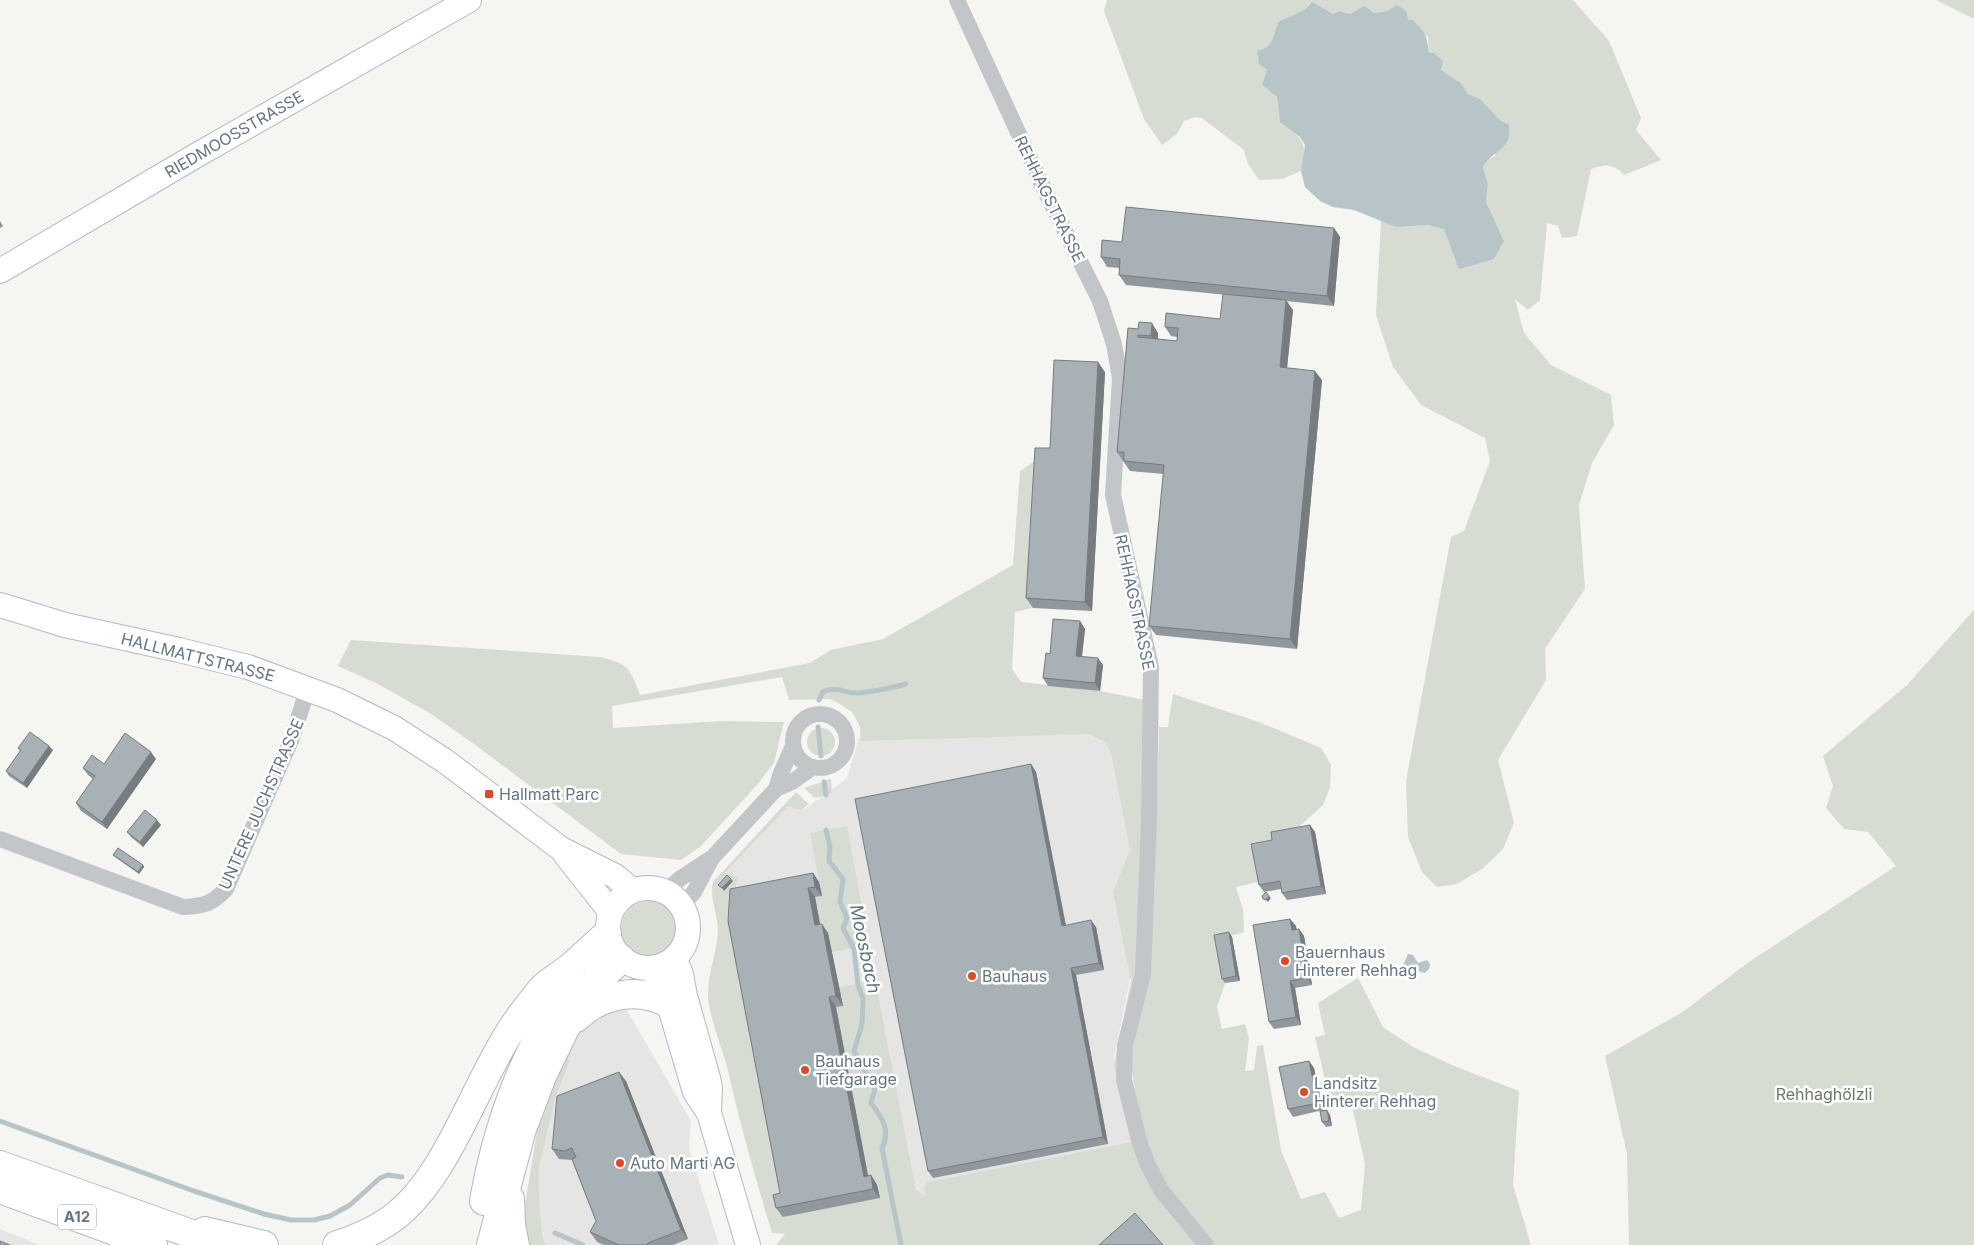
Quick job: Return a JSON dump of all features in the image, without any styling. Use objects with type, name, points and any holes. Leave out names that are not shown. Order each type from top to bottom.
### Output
[{"type":"highway","points":[[337,1245],[354,1240],[376,1229],[398,1214],[415,1197],[448,1148],[483,1078],[513,1027],[542,989],[574,965],[609,922]]},
{"type":"highway","points":[[491,1245],[522,1129],[538,1085],[575,1008],[586,992],[621,959]]},
{"type":"highway","points":[[476,1245],[493,1161],[513,1095],[574,965]]},
{"type":"highway","points":[[568,1026],[582,1012],[608,998],[642,995],[656,998],[669,1004]]},
{"type":"highway","points":[[515,1156],[511,1174],[510,1206],[515,1245]]},
{"type":"highway","name":"A12","points":[[0,1164],[222,1245]]},
{"type":"highway","name":"A12","points":[[0,1190],[153,1245]]},
{"type":"highway","points":[[137,1214],[264,1245]]},
{"type":"main road","name":"RIEDMOOSSTRASSE","points":[[0,271],[197,155],[468,0]]},
{"type":"main road","name":"HALLMATTSTRASSE","points":[[0,605],[65,625],[240,665],[308,688],[361,711],[402,733],[452,766],[561,849],[615,876],[632,890]]},
{"type":"main road","name":"HALLMATTSTRASSE","points":[[561,849],[609,922],[612,946],[621,959]]},
{"type":"main road","points":[[609,922],[621,897],[632,890],[649,887],[673,899],[688,921],[688,932],[683,947],[675,959],[667,964],[652,968],[640,968],[630,965],[621,959]]},
{"type":"main road","points":[[675,959],[681,974],[708,1078],[710,1088],[709,1113]]},
{"type":"main road","points":[[652,968],[662,983],[695,1092],[709,1113],[748,1245]]},
{"type":"street","name":"REHHAGSTRASSE","points":[[957,0],[1047,195],[1100,301],[1114,344],[1120,378],[1112,496],[1151,666],[1149,819],[1143,974],[1125,1046],[1124,1080],[1140,1144],[1148,1164],[1166,1197],[1206,1245]]},
{"type":"street","name":"UNTERE JUCHSTRASSE","points":[[0,839],[183,907],[201,906],[217,899],[226,888],[292,738],[308,688]]},
{"type":"street","points":[[776,789],[793,746],[796,728],[806,718],[813,715],[828,715],[841,724],[847,738],[845,753],[840,760],[830,766],[819,769],[802,762],[793,746]]},
{"type":"street","points":[[673,899],[681,878],[713,857],[776,789],[792,782],[813,768]]},
{"type":"street","points":[[673,899],[694,892],[713,857]]},
{"type":"shaded area","points":[[1312,2],[1333,14],[1339,11],[1350,14],[1364,6],[1374,13],[1387,11],[1397,5],[1406,11],[1408,20],[1413,20],[1423,31],[1429,53],[1434,53],[1443,61],[1441,70],[1461,83],[1468,94],[1480,99],[1501,121],[1509,125],[1508,140],[1505,145],[1483,167],[1488,184],[1486,202],[1504,241],[1494,259],[1459,269],[1444,229],[1428,225],[1396,227],[1354,210],[1333,207],[1320,201],[1305,187],[1301,171],[1305,145],[1300,137],[1280,122],[1277,97],[1262,85],[1267,70],[1259,64],[1257,51],[1267,47],[1272,41],[1278,22],[1304,10]]},
{"type":"shaded area","points":[[865,718],[1122,719],[1136,949],[1114,1059],[1136,1151],[925,1196],[780,1221],[716,884],[786,803],[805,809],[847,778]]},
{"type":"shaded area","points":[[1408,954],[1413,955],[1418,963],[1427,960],[1430,964],[1429,969],[1425,973],[1409,969],[1403,965]]},
{"type":"shaded area","points":[[624,1005],[691,1121],[689,1149],[719,1245],[546,1245],[543,1238],[540,1214],[539,1168],[556,1096],[571,1061],[564,1058],[585,1023]]},
{"type":"shaded area","points":[[0,1229],[40,1245],[0,1245]]},
{"type":"green space","points":[[1107,0],[1573,0],[1609,41],[1641,118],[1636,130],[1661,160],[1624,175],[1617,168],[1609,166],[1591,169],[1577,236],[1562,238],[1558,226],[1547,223],[1540,300],[1528,310],[1515,299],[1524,333],[1551,365],[1611,395],[1614,425],[1592,463],[1579,505],[1585,589],[1545,649],[1546,680],[1498,760],[1514,823],[1503,849],[1482,869],[1457,884],[1437,887],[1422,872],[1408,837],[1406,781],[1451,537],[1464,531],[1490,461],[1485,438],[1421,405],[1393,367],[1376,315],[1381,220],[1396,227],[1428,225],[1504,241],[1486,202],[1488,184],[1483,167],[1487,160],[1495,156],[1501,121],[1480,99],[1468,94],[1461,83],[1441,70],[1429,53],[1428,37],[1408,20],[1387,11],[1350,14],[1339,11],[1333,14],[1309,4],[1304,10],[1278,22],[1272,41],[1267,47],[1260,49],[1267,70],[1262,85],[1277,97],[1280,122],[1294,132],[1304,147],[1301,171],[1282,179],[1259,180],[1248,164],[1244,150],[1202,118],[1195,117],[1184,121],[1177,134],[1162,145],[1144,119],[1104,11]]},
{"type":"green space","points":[[1936,0],[1974,0],[1974,19]]},
{"type":"green space","points":[[1041,457],[1033,608],[1015,612],[1012,669],[1021,682],[1100,691],[1145,700],[1137,975],[1119,1054],[1136,1151],[1197,1245],[776,1245],[785,1234],[772,1233],[709,1007],[708,989],[718,931],[712,894],[713,882],[796,792],[809,804],[801,810],[788,806],[725,873],[738,877],[736,883],[737,898],[870,1186],[836,1007],[842,1005],[839,987],[875,980],[916,1190],[925,1196],[924,1187],[928,1182],[1132,1142],[1114,1064],[1131,981],[1113,892],[1130,850],[1111,752],[1105,742],[1089,734],[861,741],[860,727],[853,713],[830,699],[789,700],[782,677],[612,706],[613,728],[722,721],[784,722],[774,763],[756,786],[700,847],[681,860],[621,854],[431,714],[378,684],[338,666],[351,640],[600,657],[617,662],[627,668],[634,679],[640,695],[810,663],[831,650],[883,639],[1013,565],[1020,471]]},
{"type":"green space","name":"Rehhaghölzli","points":[[1974,610],[1974,1245],[1629,1245],[1627,1154],[1605,1056],[1681,1013],[1749,962],[1896,866],[1868,832],[1844,829],[1826,808],[1833,786],[1823,756],[1907,685]]},
{"type":"green space","points":[[1173,694],[1259,722],[1321,748],[1331,765],[1330,787],[1323,805],[1301,825],[1277,839],[1262,881],[1236,887],[1243,910],[1244,932],[1217,940],[1225,983],[1217,1007],[1222,1029],[1245,1024],[1249,1038],[1245,1071],[1254,1070],[1257,1046],[1263,1045],[1281,1150],[1301,1199],[1325,1192],[1339,1218],[1361,1210],[1365,1164],[1351,1102],[1331,1105],[1315,1037],[1325,1035],[1318,1003],[1358,978],[1383,1027],[1413,1047],[1454,1066],[1519,1091],[1513,1185],[1531,1245],[1215,1245],[1166,1192],[1149,1151],[1138,1112],[1131,1063],[1154,893],[1159,727],[1168,727]]},
{"type":"green space","points":[[821,728],[831,732],[835,742],[831,752],[821,756],[811,752],[807,742],[811,732]]},
{"type":"green space","points":[[831,779],[832,793],[815,798],[804,788]]},
{"type":"green space","points":[[847,826],[869,945],[832,952],[828,934],[822,935],[815,897],[822,896],[810,833]]},
{"type":"green space","points":[[649,901],[660,903],[669,909],[675,918],[677,929],[675,940],[669,949],[660,955],[649,957],[638,955],[629,949],[623,940],[621,929],[623,918],[629,909],[638,903]]},
{"type":"green space","points":[[564,1058],[571,1060],[556,1096],[539,1168],[540,1214],[543,1238],[546,1245],[529,1245],[526,1237],[524,1211],[537,1131],[544,1104]]},
{"type":"building","points":[[1126,207],[1334,228],[1327,296],[1119,275],[1120,259],[1101,257],[1102,240],[1122,242]]},
{"type":"building","points":[[1223,294],[1286,300],[1280,367],[1315,371],[1290,639],[1149,626],[1164,465],[1124,461],[1124,452],[1117,452],[1128,328],[1138,329],[1139,322],[1152,323],[1151,336],[1138,335],[1138,337],[1177,341],[1178,328],[1165,327],[1166,313],[1220,319]]},
{"type":"building","points":[[1054,360],[1098,362],[1085,602],[1026,598],[1035,448],[1050,448]]},
{"type":"building","points":[[1053,619],[1080,621],[1076,656],[1098,658],[1095,683],[1043,678],[1046,653],[1050,654]]},
{"type":"building","points":[[30,732],[49,746],[23,783],[6,771],[21,750],[18,748]]},
{"type":"building","points":[[125,733],[151,752],[102,822],[76,803],[95,776],[83,768],[92,755],[104,764]]},
{"type":"building","points":[[1031,764],[1062,926],[1091,920],[1099,963],[1071,968],[1103,1137],[928,1171],[855,799]]},
{"type":"building","points":[[145,810],[157,820],[140,842],[127,832]]},
{"type":"building","points":[[1310,825],[1321,886],[1282,893],[1280,881],[1259,885],[1251,844],[1272,840],[1271,832]]},
{"type":"building","points":[[118,848],[143,865],[138,872],[113,855]]},
{"type":"building","name":"Bauhaus Tiefgarage","points":[[813,873],[815,887],[808,888],[815,925],[822,924],[836,996],[829,997],[864,1177],[871,1175],[873,1189],[776,1208],[773,1195],[780,1193],[728,921],[730,889]]},
{"type":"building","points":[[727,875],[731,879],[722,888],[718,885]]},
{"type":"building","points":[[1266,892],[1269,896],[1266,900],[1262,896]]},
{"type":"building","name":"Bauernhaus Hinterer Rehhag","points":[[1290,919],[1292,930],[1299,929],[1307,978],[1290,981],[1296,1017],[1269,1022],[1253,925]]},
{"type":"building","points":[[1229,932],[1236,976],[1222,979],[1214,935]]},
{"type":"building","name":"Landsitz Hinterer Rehhag","points":[[1309,1061],[1318,1103],[1288,1109],[1279,1067]]},
{"type":"building","name":"Auto Marti AG","points":[[619,1072],[681,1230],[647,1245],[619,1245],[590,1232],[596,1221],[572,1159],[576,1157],[572,1148],[564,1151],[552,1149],[557,1096]]},
{"type":"building","points":[[1327,1110],[1329,1121],[1322,1122],[1320,1111]]},
{"type":"building","points":[[1135,1213],[1163,1245],[1099,1245]]},
{"type":"building","points":[[0,1241],[10,1245],[0,1245]]},
{"type":"waterway","name":"Moosbach","points":[[819,700],[823,692],[832,689],[858,693],[906,684]]},
{"type":"waterway","name":"Moosbach","points":[[818,727],[821,756]]},
{"type":"waterway","name":"Moosbach","points":[[824,782],[826,795]]},
{"type":"waterway","name":"Moosbach","points":[[826,830],[830,846],[829,861],[843,879],[840,902],[847,918],[843,928],[854,949],[858,985],[863,999],[862,1024],[854,1051],[875,1089],[871,1103],[884,1124],[886,1136],[882,1148],[901,1245]]},
{"type":"waterway","points":[[0,1121],[194,1191],[264,1214],[291,1220],[314,1220],[330,1216],[350,1205],[380,1178],[388,1175],[402,1177]]},
{"type":"waterway","points":[[555,1233],[583,1245]]},
{"type":"place","name":"Hallmatt Parc","points":[[489,794]]},
{"type":"place","name":"Bauernhaus Hinterer Rehhag","points":[[1285,961]]},
{"type":"place","name":"Bauhaus","points":[[972,976]]},
{"type":"place","name":"Bauhaus Tiefgarage","points":[[805,1070]]},
{"type":"place","name":"Landsitz Hinterer Rehhag","points":[[1304,1092]]},
{"type":"place","name":"Auto Marti AG","points":[[620,1163]]}]
